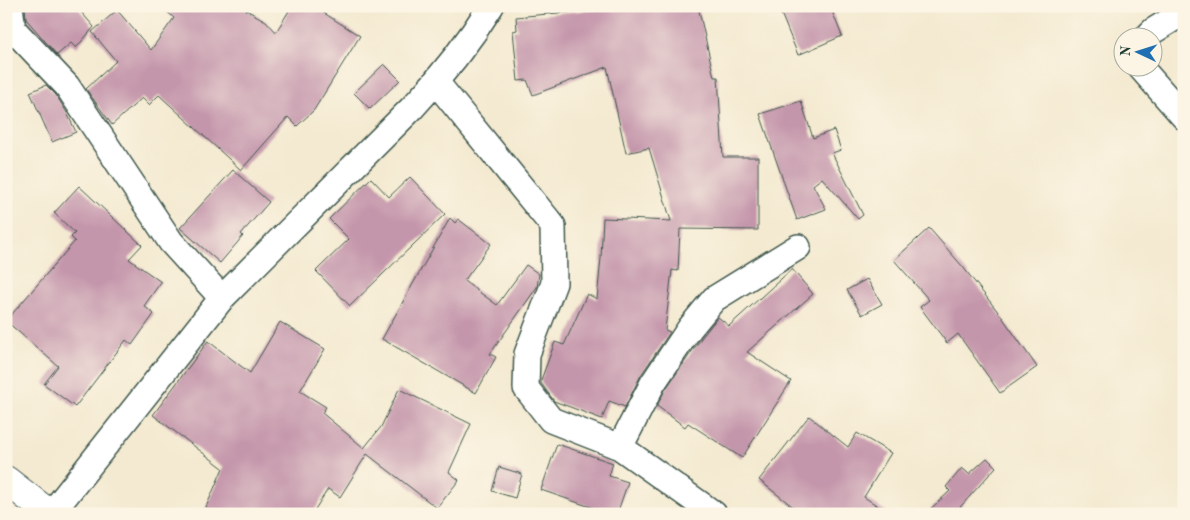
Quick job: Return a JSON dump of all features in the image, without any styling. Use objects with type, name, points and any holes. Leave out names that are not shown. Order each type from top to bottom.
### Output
[{"type":"main road","points":[[6,480],[50,514]]},
{"type":"street","points":[[10,6],[13,29],[67,86],[171,242],[222,298]]},
{"type":"street","points":[[50,514],[222,298],[436,82],[474,33],[491,6]]},
{"type":"street","points":[[1158,28],[1184,12]]},
{"type":"street","points":[[1150,78],[1184,117]]},
{"type":"street","points":[[436,82],[553,226],[554,283],[527,354],[526,388],[551,420],[620,447],[714,514]]},
{"type":"street","points":[[620,447],[653,383],[690,328],[714,298],[798,246]]},
{"type":"building","points":[[25,6],[76,6],[94,27],[76,48],[71,43],[57,55],[26,19]]},
{"type":"building","points":[[161,6],[239,6],[266,21],[276,32],[292,6],[313,6],[360,36],[314,110],[297,126],[288,117],[241,170],[159,95],[149,105],[142,98],[112,125],[86,89],[116,61],[92,32],[117,10],[151,50],[174,18]]},
{"type":"building","points":[[632,6],[698,6],[714,77],[718,77],[723,157],[758,157],[758,230],[680,229],[678,271],[672,270],[665,330],[670,332],[641,375],[625,407],[609,401],[602,419],[554,401],[541,383],[541,380],[555,342],[564,345],[587,294],[597,299],[603,218],[671,221],[649,148],[626,153],[607,67],[533,95],[527,80],[518,81],[513,31],[517,30],[516,17]]},
{"type":"building","points":[[778,6],[830,6],[842,36],[798,55]]},
{"type":"building","points":[[384,64],[400,80],[370,109],[354,93]]},
{"type":"building","points":[[46,85],[56,95],[76,132],[52,142],[30,92]]},
{"type":"building","points":[[801,101],[813,138],[834,130],[841,150],[832,153],[863,215],[858,219],[822,178],[813,185],[826,209],[797,220],[760,114]]},
{"type":"building","points":[[233,170],[269,202],[241,234],[243,236],[220,263],[180,228]]},
{"type":"building","points":[[410,177],[445,214],[350,306],[316,271],[349,239],[329,219],[371,178],[389,197]]},
{"type":"building","points":[[79,186],[142,245],[129,259],[161,282],[144,306],[154,314],[132,345],[126,340],[75,407],[44,384],[58,366],[6,321],[75,241],[71,237],[75,233],[54,213]]},
{"type":"building","points":[[450,218],[455,223],[458,219],[491,244],[464,281],[497,305],[526,265],[539,274],[537,287],[490,354],[496,357],[476,393],[382,339]]},
{"type":"building","points":[[929,228],[963,267],[1002,317],[1037,367],[1000,393],[958,334],[947,343],[920,307],[929,300],[894,260]]},
{"type":"building","points":[[792,269],[813,294],[747,352],[791,381],[742,458],[688,423],[685,427],[657,406],[665,390],[718,317],[729,326]]},
{"type":"building","points":[[867,279],[882,304],[862,315],[847,290]]},
{"type":"building","points":[[280,322],[325,349],[300,391],[326,407],[322,413],[364,448],[381,427],[399,389],[471,424],[449,472],[459,480],[437,508],[367,454],[340,497],[328,489],[312,514],[203,514],[223,468],[153,415],[208,341],[250,373]]},
{"type":"building","points":[[809,416],[848,447],[857,433],[891,453],[864,497],[890,514],[802,514],[759,480]]},
{"type":"building","points":[[557,444],[613,463],[609,476],[628,482],[617,514],[611,514],[541,490]]},
{"type":"building","points":[[987,458],[996,467],[954,514],[925,514],[950,491],[946,487],[962,468],[969,474]]},
{"type":"building","points":[[499,467],[522,474],[515,498],[492,491]]}]
